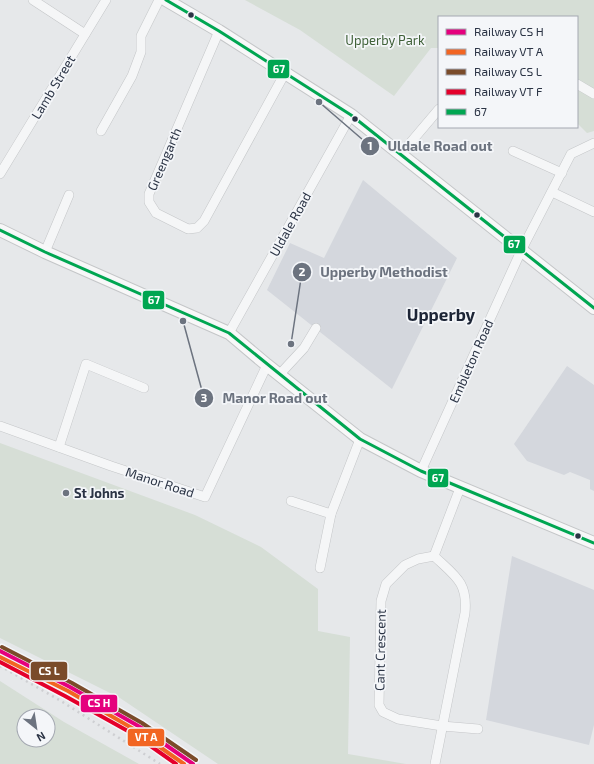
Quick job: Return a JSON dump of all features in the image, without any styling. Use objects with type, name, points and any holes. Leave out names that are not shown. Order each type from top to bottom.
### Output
[{"type":"street","points":[[33,0],[85,34]]},
{"type":"street","name":"Lamb Street","points":[[0,174],[106,0]]},
{"type":"street","points":[[101,131],[132,76],[141,52],[141,36],[159,0]]},
{"type":"street","points":[[166,0],[219,31],[351,115],[594,308]]},
{"type":"street","name":"Greengarth","points":[[219,31],[149,194],[149,202],[156,213],[188,229],[197,228],[204,222],[285,73]]},
{"type":"street","points":[[578,85],[594,94]]},
{"type":"street","points":[[400,155],[438,110]]},
{"type":"street","name":"Uldale Road","points":[[228,333],[351,115]]},
{"type":"street","name":"Embleton Road","points":[[421,471],[521,251],[571,154],[594,143]]},
{"type":"street","points":[[513,151],[562,173]]},
{"type":"street","points":[[552,192],[594,212]]},
{"type":"street","points":[[46,252],[69,195]]},
{"type":"street","points":[[0,230],[228,333],[360,439],[421,471],[594,543]]},
{"type":"street","points":[[279,375],[304,348],[316,328]]},
{"type":"street","points":[[59,447],[86,364],[144,388]]},
{"type":"street","name":"Manor Road","points":[[0,426],[205,497],[267,365]]},
{"type":"street","points":[[320,568],[331,514],[360,439]]},
{"type":"street","points":[[435,764],[465,613],[466,600],[462,585],[434,556],[460,488]]},
{"type":"street","points":[[291,501],[331,514]]},
{"type":"street","name":"Cant Crescent","points":[[434,556],[418,559],[405,565],[386,584],[381,601],[379,705],[383,712],[398,720],[478,729]]},
{"type":"shaded area","points":[[363,180],[457,258],[392,389],[267,290],[290,243],[324,258]]},
{"type":"shaded area","points":[[567,366],[594,385],[594,491],[590,489],[590,480],[570,472],[564,475],[527,461],[514,444]]},
{"type":"shaded area","points":[[512,556],[594,590],[594,725],[589,745],[486,720]]},
{"type":"green space","name":"Upperby Park","points":[[245,0],[594,0],[594,131],[587,133],[578,124],[578,16],[438,16],[438,48],[431,48],[394,96],[300,30]]},
{"type":"green space","points":[[0,443],[195,515],[261,547],[318,589],[318,631],[350,637],[348,754],[406,764],[218,764],[120,698],[0,638]]},
{"type":"green space","points":[[0,681],[42,708],[16,708],[16,748],[56,748],[56,717],[139,764],[0,764]]},
{"type":"railway","points":[[0,666],[61,701],[160,764]]},
{"type":"transit line","name":"67","points":[[166,0],[219,31],[351,115],[594,308]]},
{"type":"transit line","name":"67","points":[[0,230],[45,252],[229,333],[360,439],[421,471],[594,543]]},
{"type":"transit line","points":[[2,647],[72,683],[142,723],[196,760]]},
{"type":"transit line","points":[[0,651],[70,687],[140,727],[193,764]]},
{"type":"transit line","points":[[0,657],[68,691],[137,731],[184,764]]},
{"type":"transit line","points":[[0,662],[135,735],[176,764]]},
{"type":"place","name":"Uldale Road out","points":[[319,102]]},
{"type":"place","name":"Manor Road out","points":[[183,321]]},
{"type":"place","name":"Upperby Methodist","points":[[291,344]]},
{"type":"place","name":"St Johns","points":[[66,493]]},
{"type":"district","name":"Upperby","points":[[441,314]]}]
